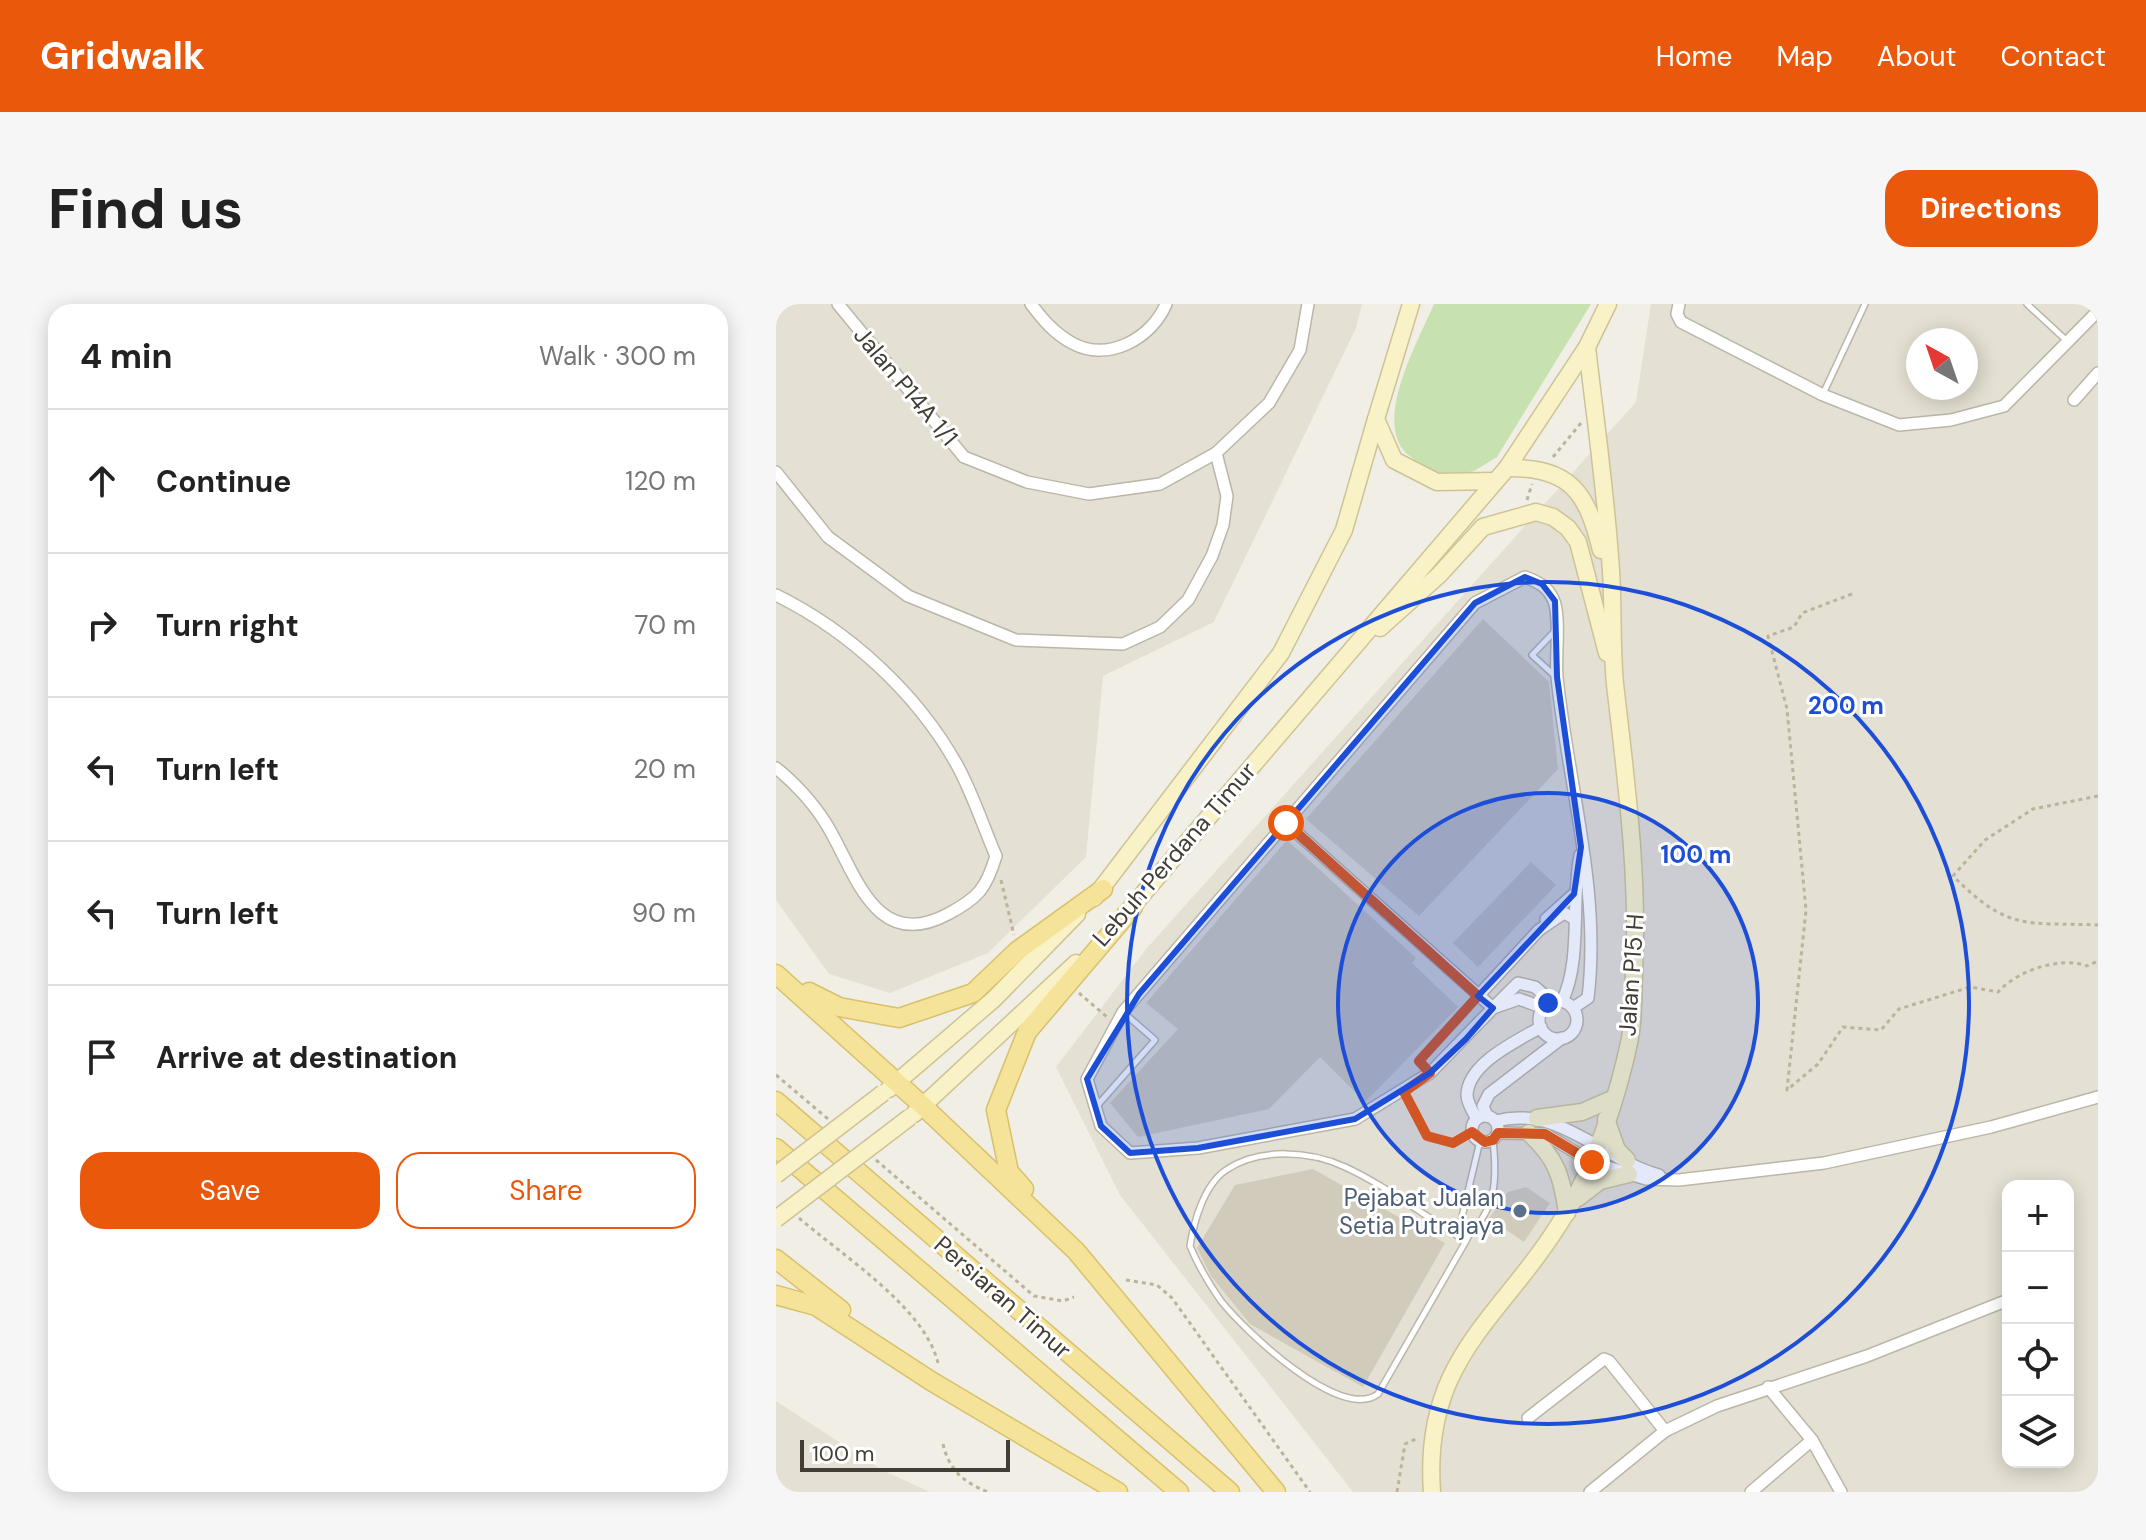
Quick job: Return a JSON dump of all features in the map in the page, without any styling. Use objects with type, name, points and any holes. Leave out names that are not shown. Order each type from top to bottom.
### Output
[{"type":"main road","name":"Lebuh Perdana Timur","points":[[776,1175],[890,1087],[994,999],[1103,889],[1281,653],[1344,530],[1411,304]]},
{"type":"main road","name":"Lebuh Perdana Timur","points":[[776,1219],[916,1112],[1133,907],[1501,475],[1587,347],[1608,304]]},
{"type":"main road","name":"Jalan P15 H","points":[[1434,1492],[1429,1455],[1441,1396],[1463,1349],[1529,1268],[1569,1209],[1595,1155],[1630,1037],[1637,918],[1626,759],[1615,681],[1611,560],[1587,347]]},
{"type":"main road","name":"Jalan P15 H","points":[[1376,419],[1394,460],[1437,482],[1501,475],[1565,478],[1584,498],[1611,588]]},
{"type":"main road","points":[[1355,647],[1400,612],[1483,527],[1526,511],[1536,512],[1553,517],[1568,528],[1578,542],[1615,681]]},
{"type":"main road","points":[[781,976],[839,1007],[899,1018],[973,993],[1017,951],[1103,889]]},
{"type":"main road","points":[[1133,907],[1027,1032],[996,1110],[1009,1172],[1276,1492]]},
{"type":"main road","points":[[781,976],[916,1112],[1076,1251]]},
{"type":"main road","points":[[1537,1118],[1582,1112],[1612,1099]]},
{"type":"main road","name":"Persiaran Timur","points":[[776,1101],[1230,1492]]},
{"type":"main road","points":[[1529,1133],[1550,1152],[1569,1209],[1600,1181],[1628,1167],[1617,1150],[1606,1117]]},
{"type":"main road","name":"Persiaran Timur","points":[[776,1148],[1179,1492]]},
{"type":"main road","points":[[776,1259],[931,1381]]},
{"type":"main road","points":[[776,1295],[816,1306],[931,1381],[1118,1492]]},
{"type":"street","name":"Jalan P14A 1/1","points":[[838,304],[964,457],[1027,482],[1089,494],[1160,484],[1216,453],[1269,403],[1300,350],[1308,304]]},
{"type":"street","points":[[1031,304],[1051,329],[1076,345],[1104,350],[1138,341],[1166,304]]},
{"type":"street","points":[[1679,304],[1677,314],[1681,322],[1823,395],[1899,425],[1951,420],[2004,406],[2098,311]]},
{"type":"street","points":[[2074,400],[2098,373]]},
{"type":"street","points":[[776,472],[828,537],[908,596],[1016,640],[1123,644],[1160,627],[1188,600],[1212,556],[1223,525],[1227,496],[1216,453]]},
{"type":"street","points":[[1493,1008],[1519,999],[1573,1008],[1588,998],[1590,978],[1592,931],[1557,677],[1555,601],[1542,584],[1525,577],[1475,603],[1123,1012],[1087,1079],[1101,1126],[1130,1153],[1198,1148],[1325,1127],[1355,1119],[1404,1092],[1430,1073],[1493,1008],[1518,983],[1535,987],[1553,1004]]},
{"type":"street","points":[[776,595],[810,612],[869,656],[925,718],[957,766],[996,856],[987,884],[970,902],[941,918],[912,924],[890,920],[876,911],[866,898],[825,822],[776,768]]},
{"type":"street","points":[[1286,823],[1493,1008]]},
{"type":"street","points":[[1486,1129],[1466,1099],[1469,1082],[1488,1061],[1541,1027],[1571,972],[1574,894],[1581,847]]},
{"type":"street","points":[[1478,996],[1539,930],[1548,916],[1574,894]]},
{"type":"street","points":[[1539,930],[1564,913],[1573,918]]},
{"type":"street","points":[[1486,1129],[1483,1106],[1489,1094],[1576,1026],[1573,1008]]},
{"type":"street","points":[[1541,1027],[1549,1036],[1562,1038]]},
{"type":"street","points":[[1486,1129],[1545,1134],[1628,1167],[1671,1179],[1742,1174],[1824,1163],[1991,1127],[2098,1097]]},
{"type":"street","points":[[1486,1129],[1510,1117],[1537,1118],[1565,1128],[1595,1155]]},
{"type":"street","points":[[1590,1492],[1665,1431],[1717,1406],[1867,1356],[2002,1302]]},
{"type":"street","points":[[1528,1418],[1604,1359],[1609,1361],[1665,1431]]},
{"type":"street","points":[[1768,1387],[1812,1440],[1841,1492]]},
{"type":"street","points":[[1751,1492],[1812,1440]]},
{"type":"lane","points":[[1823,395],[1865,304]]},
{"type":"lane","points":[[2027,304],[2068,342]]},
{"type":"lane","points":[[1555,631],[1532,655],[1557,677]]},
{"type":"lane","points":[[1430,1073],[1419,1061],[1478,996]]},
{"type":"lane","points":[[1095,1108],[1155,1040],[1123,1012]]},
{"type":"lane","points":[[1468,1238],[1346,1167],[1315,1156],[1286,1153],[1249,1160],[1225,1170],[1202,1206],[1190,1246],[1223,1303],[1278,1356],[1339,1397],[1369,1401],[1378,1394],[1468,1238],[1484,1220],[1496,1185],[1486,1129]]},
{"type":"lane","points":[[1468,1238],[1461,1221],[1486,1129]]},
{"type":"path","points":[[1548,463],[1588,416]]},
{"type":"path","points":[[1526,503],[1533,480]]},
{"type":"path","points":[[1852,594],[1802,613],[1794,627],[1768,636],[1787,709],[1806,910],[1787,1090],[1818,1064],[1843,1027],[1881,1030],[1899,1009],[1970,987],[1998,992],[2009,980],[2051,965],[2073,961],[2087,966],[2098,961]]},
{"type":"path","points":[[2098,796],[2033,809],[1985,840],[1953,876],[1999,915],[2030,925],[2098,925]]},
{"type":"path","points":[[996,856],[1017,951]]},
{"type":"path","points":[[1068,983],[1109,1018]]},
{"type":"path","points":[[776,1075],[834,1124]]},
{"type":"path","points":[[1404,1092],[1427,1136],[1453,1143],[1486,1129]]},
{"type":"path","points":[[868,1153],[1034,1296],[1063,1301],[1074,1297]]},
{"type":"path","points":[[796,1215],[918,1319],[933,1341],[938,1363]]},
{"type":"path","points":[[1126,1280],[1157,1285],[1172,1298],[1310,1492]]},
{"type":"path","points":[[1397,1492],[1405,1444],[1433,1431]]},
{"type":"path","points":[[943,1444],[947,1462],[957,1475],[988,1492]]},
{"type":"highlighted area","points":[[1525,577],[1542,584],[1555,601],[1557,677],[1581,847],[1574,894],[1478,996],[1493,1008],[1466,1039],[1430,1073],[1355,1119],[1198,1148],[1130,1153],[1101,1126],[1087,1079],[1139,994],[1475,603]]},
{"type":"shaded area","points":[[776,304],[1362,304],[1356,328],[1214,622],[1103,676],[1086,857],[988,953],[890,993],[829,974],[776,900]]},
{"type":"shaded area","points":[[1651,304],[2098,304],[2098,1492],[1353,1492],[1120,1195],[1056,1067],[1147,948],[1636,402]]},
{"type":"shaded area","points":[[776,1401],[882,1470],[930,1492],[776,1492]]},
{"type":"green space","points":[[1434,304],[1591,304],[1497,457],[1474,471],[1444,477],[1407,454],[1397,440],[1394,422],[1402,380]]},
{"type":"building","points":[[1483,619],[1549,682],[1558,769],[1419,916],[1306,819]]},
{"type":"building","points":[[1287,840],[1416,958],[1412,963],[1458,1007],[1365,1102],[1320,1057],[1269,1109],[1138,1137],[1110,1103],[1178,1029],[1146,1003]]},
{"type":"building","points":[[1531,862],[1556,885],[1478,967],[1453,943]]},
{"type":"building","points":[[1313,1169],[1445,1243],[1363,1387],[1250,1324],[1211,1276],[1197,1248],[1235,1185]]},
{"type":"building","name":"Pejabat Jualan Setia Putrajaya","points":[[1526,1187],[1550,1203],[1524,1242],[1489,1218],[1508,1192]]},
{"type":"place","name":"Pejabat Jualan Setia Putrajaya","points":[[1520,1211]]},
{"type":"route","points":[[1286,823],[1478,996],[1419,1061],[1430,1073],[1404,1092],[1427,1136],[1437,1142],[1453,1143],[1472,1132],[1477,1139],[1485,1142],[1493,1140],[1498,1133],[1545,1134],[1592,1162]]}]
